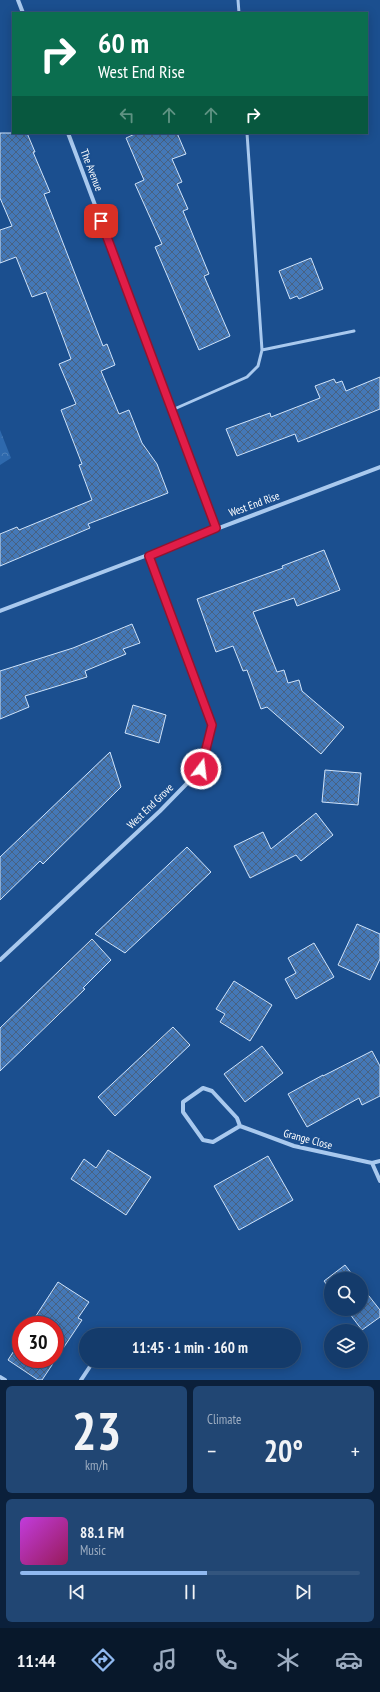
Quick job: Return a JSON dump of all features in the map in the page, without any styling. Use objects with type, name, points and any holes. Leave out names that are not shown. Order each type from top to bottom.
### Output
[{"type":"street","points":[[18,0],[23,12]]},
{"type":"street","name":"The Avenue","points":[[68,134],[216,528]]},
{"type":"street","name":"West End Rise","points":[[0,611],[149,556],[216,528],[380,467]]},
{"type":"street","name":"West End Grove","points":[[0,960],[160,810],[201,769],[212,725],[149,556]]},
{"type":"street","points":[[203,1088],[212,1091],[237,1118],[240,1126],[213,1142],[203,1140],[183,1112],[183,1102],[203,1088]]},
{"type":"street","name":"Grange Close","points":[[240,1126],[294,1146],[372,1164]]},
{"type":"street","points":[[380,1161],[372,1164],[380,1181]]},
{"type":"street","points":[[81,1380],[88,1368]]},
{"type":"street","points":[[0,1377],[5,1380]]},
{"type":"lane","points":[[238,0],[239,12]]},
{"type":"lane","points":[[172,410],[247,377],[258,366],[262,350],[247,134]]},
{"type":"lane","points":[[262,350],[354,331]]},
{"type":"green space","points":[[0,430],[11,458],[0,465]]},
{"type":"building","points":[[0,133],[27,134],[35,152],[33,152],[50,192],[44,194],[103,346],[107,344],[115,365],[101,371],[119,414],[129,410],[142,443],[157,464],[168,493],[88,524],[90,528],[0,566],[0,534],[17,527],[19,530],[92,500],[79,465],[82,464],[61,410],[76,404],[59,364],[71,359],[46,292],[32,297],[16,257],[0,263],[0,230],[12,226],[0,198]]},
{"type":"building","points":[[135,134],[177,134],[186,154],[172,159],[182,182],[177,184],[188,209],[183,211],[209,274],[204,276],[230,336],[199,350],[155,247],[162,244],[135,184],[144,180],[126,138]]},
{"type":"building","points":[[311,258],[323,289],[299,299],[297,296],[290,299],[279,271]]},
{"type":"building","points":[[380,377],[380,409],[298,442],[295,434],[237,456],[226,429],[270,413],[271,417],[320,398],[315,386],[334,379],[336,383],[342,381],[346,391]]},
{"type":"building","points":[[324,550],[340,590],[297,606],[294,598],[253,612],[277,672],[284,670],[288,683],[299,680],[302,691],[344,727],[321,754],[267,707],[261,709],[247,670],[243,671],[233,646],[216,652],[197,599],[283,568],[282,566]]},
{"type":"building","points":[[132,624],[140,643],[123,649],[126,654],[85,671],[87,677],[25,696],[29,707],[0,719],[0,671],[73,648]]},
{"type":"building","points":[[133,705],[166,715],[159,743],[125,733]]},
{"type":"building","points":[[110,752],[121,787],[43,864],[40,861],[0,900],[0,857]]},
{"type":"building","points":[[325,770],[361,773],[358,805],[322,802]]},
{"type":"building","points":[[316,813],[333,835],[301,861],[296,855],[250,878],[234,846],[263,832],[271,849]]},
{"type":"building","points":[[187,847],[211,872],[170,911],[125,953],[95,934]]},
{"type":"building","points":[[357,924],[380,934],[380,959],[370,980],[338,965]]},
{"type":"building","points":[[92,939],[111,960],[83,988],[85,989],[0,1071],[0,1028]]},
{"type":"building","points":[[314,943],[334,977],[296,999],[285,979],[296,973],[288,958]]},
{"type":"building","points":[[234,981],[272,1005],[250,1041],[220,1022],[225,1014],[216,1009]]},
{"type":"building","points":[[173,1027],[190,1045],[115,1116],[98,1097]]},
{"type":"building","points":[[262,1046],[283,1073],[245,1102],[224,1074]]},
{"type":"building","points":[[372,1051],[380,1066],[380,1096],[362,1105],[359,1098],[307,1127],[288,1094]]},
{"type":"building","points":[[108,1150],[151,1177],[126,1215],[71,1179],[84,1159],[96,1168]]},
{"type":"building","points":[[268,1156],[293,1200],[239,1230],[214,1186]]},
{"type":"building","points":[[345,1265],[350,1272],[336,1272]]},
{"type":"building","points":[[58,1282],[89,1302],[78,1318],[82,1320],[64,1347],[64,1316],[36,1316]]},
{"type":"building","points":[[368,1295],[380,1310],[380,1317],[368,1326],[368,1324],[357,1324],[351,1316],[368,1316]]},
{"type":"building","points":[[12,1354],[12,1363],[8,1360]]},
{"type":"building","points":[[20,1368],[50,1368],[42,1380],[38,1380]]},
{"type":"route","points":[[101,221],[216,528],[149,556],[212,725],[201,769]]}]
